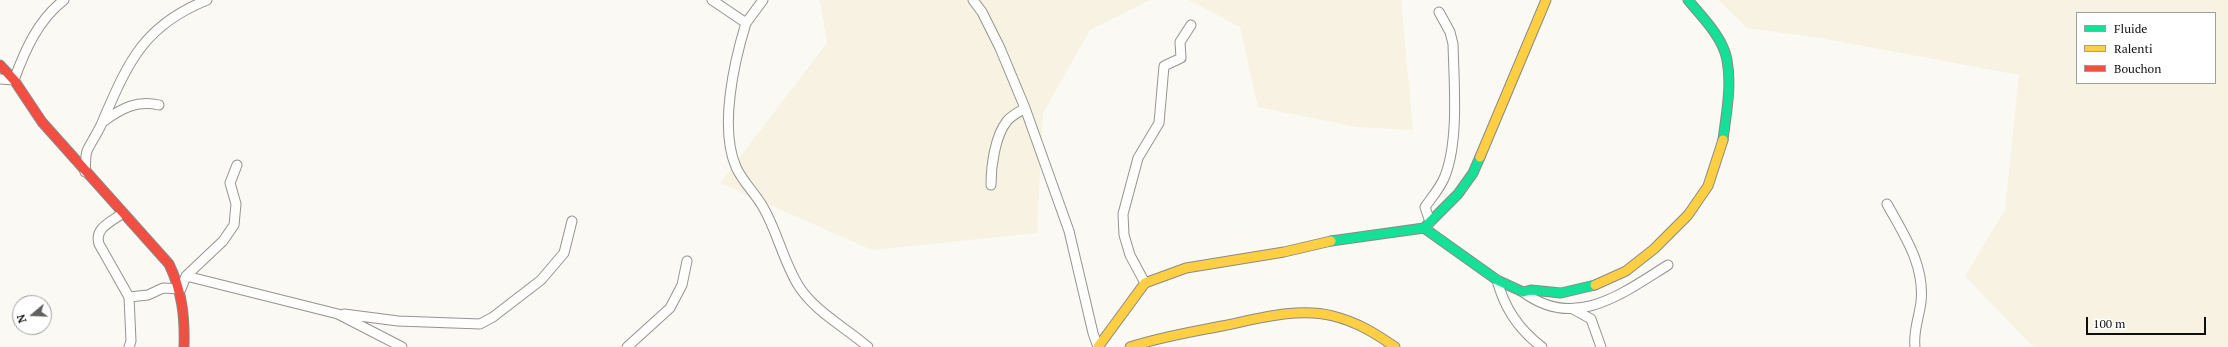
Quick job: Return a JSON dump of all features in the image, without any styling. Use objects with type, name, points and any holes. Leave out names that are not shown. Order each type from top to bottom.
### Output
[{"type":"street","points":[[14,80],[26,47],[45,19],[64,0]]},
{"type":"street","points":[[85,172],[86,152],[103,122],[125,72],[148,37],[166,21],[190,7],[207,0]]},
{"type":"street","points":[[712,0],[746,23]]},
{"type":"street","points":[[763,0],[746,23],[740,43],[731,88],[729,121],[733,160],[736,169],[763,207],[798,285],[824,313],[868,347]]},
{"type":"street","points":[[973,0],[982,12],[1000,48],[1025,108],[1069,231],[1093,332],[1098,347]]},
{"type":"street","points":[[1098,347],[1145,283],[1186,268],[1284,252],[1328,242],[1427,225],[1458,194],[1473,173],[1508,94],[1521,57],[1546,0]]},
{"type":"street","points":[[1523,292],[1531,290],[1561,294],[1590,287],[1626,271],[1654,249],[1688,215],[1708,186],[1722,145],[1728,100],[1729,70],[1723,47],[1688,0]]},
{"type":"street","points":[[1439,12],[1450,32],[1453,44],[1454,121],[1452,147],[1445,177],[1425,207],[1427,225],[1497,280],[1523,292],[1543,304],[1573,309],[1591,319],[1601,347]]},
{"type":"street","points":[[1145,283],[1130,255],[1124,235],[1123,214],[1138,158],[1159,123],[1164,66],[1181,58],[1180,42],[1191,25]]},
{"type":"street","points":[[0,66],[14,80],[42,122],[168,264],[181,289],[186,323],[184,347]]},
{"type":"street","points":[[0,80],[14,80]]},
{"type":"street","points":[[103,122],[118,111],[136,103],[159,105]]},
{"type":"street","points":[[991,185],[991,172],[1000,134],[1006,122],[1025,108]]},
{"type":"street","points":[[181,289],[186,276],[223,242],[234,225],[236,204],[230,184],[237,165]]},
{"type":"street","points":[[1887,204],[1908,243],[1920,270],[1921,302],[1914,333],[1915,347]]},
{"type":"street","points":[[123,214],[99,230],[96,237],[98,244],[128,297],[131,341],[129,347]]},
{"type":"street","points":[[186,276],[338,314],[398,321],[480,324],[493,317],[541,280],[564,253],[572,221]]},
{"type":"street","points":[[627,347],[670,308],[682,286],[687,261]]},
{"type":"street","points":[[1573,309],[1603,303],[1621,296],[1668,265]]},
{"type":"street","points":[[1497,280],[1502,300],[1510,313],[1530,338],[1542,347]]},
{"type":"street","points":[[128,297],[148,295],[163,288],[181,289]]},
{"type":"street","points":[[1130,347],[1194,330],[1293,312],[1319,313],[1343,318],[1363,327],[1395,347]]},
{"type":"street","points":[[338,314],[402,347]]},
{"type":"shaded area","points":[[820,0],[1150,0],[1090,30],[1043,113],[1037,233],[872,250],[720,183],[827,43]]},
{"type":"shaded area","points":[[1189,0],[1401,0],[1413,130],[1357,127],[1258,107],[1240,27]]},
{"type":"shaded area","points":[[1718,0],[2228,0],[2228,347],[2033,347],[1965,276],[2005,210],[2019,75],[1821,38],[1747,28]]},
{"type":"traffic: fast","points":[[1688,0],[1717,35],[1725,52],[1729,90],[1723,140]]},
{"type":"traffic: fast","points":[[1331,241],[1424,228],[1458,194],[1473,173],[1480,157]]},
{"type":"traffic: fast","points":[[1424,228],[1497,280],[1523,292],[1531,290],[1561,293],[1595,285]]},
{"type":"traffic: slow","points":[[1480,157],[1546,0]]},
{"type":"traffic: slow","points":[[1595,285],[1626,271],[1654,249],[1688,215],[1708,186],[1723,140]]},
{"type":"traffic: slow","points":[[1098,347],[1145,283],[1186,268],[1284,252],[1331,241]]},
{"type":"traffic: slow","points":[[1130,347],[1141,343],[1263,317],[1291,313],[1319,314],[1350,321],[1395,347]]},
{"type":"traffic: jam","points":[[0,65],[14,80],[42,122],[169,264],[177,284],[182,304],[184,347]]}]
